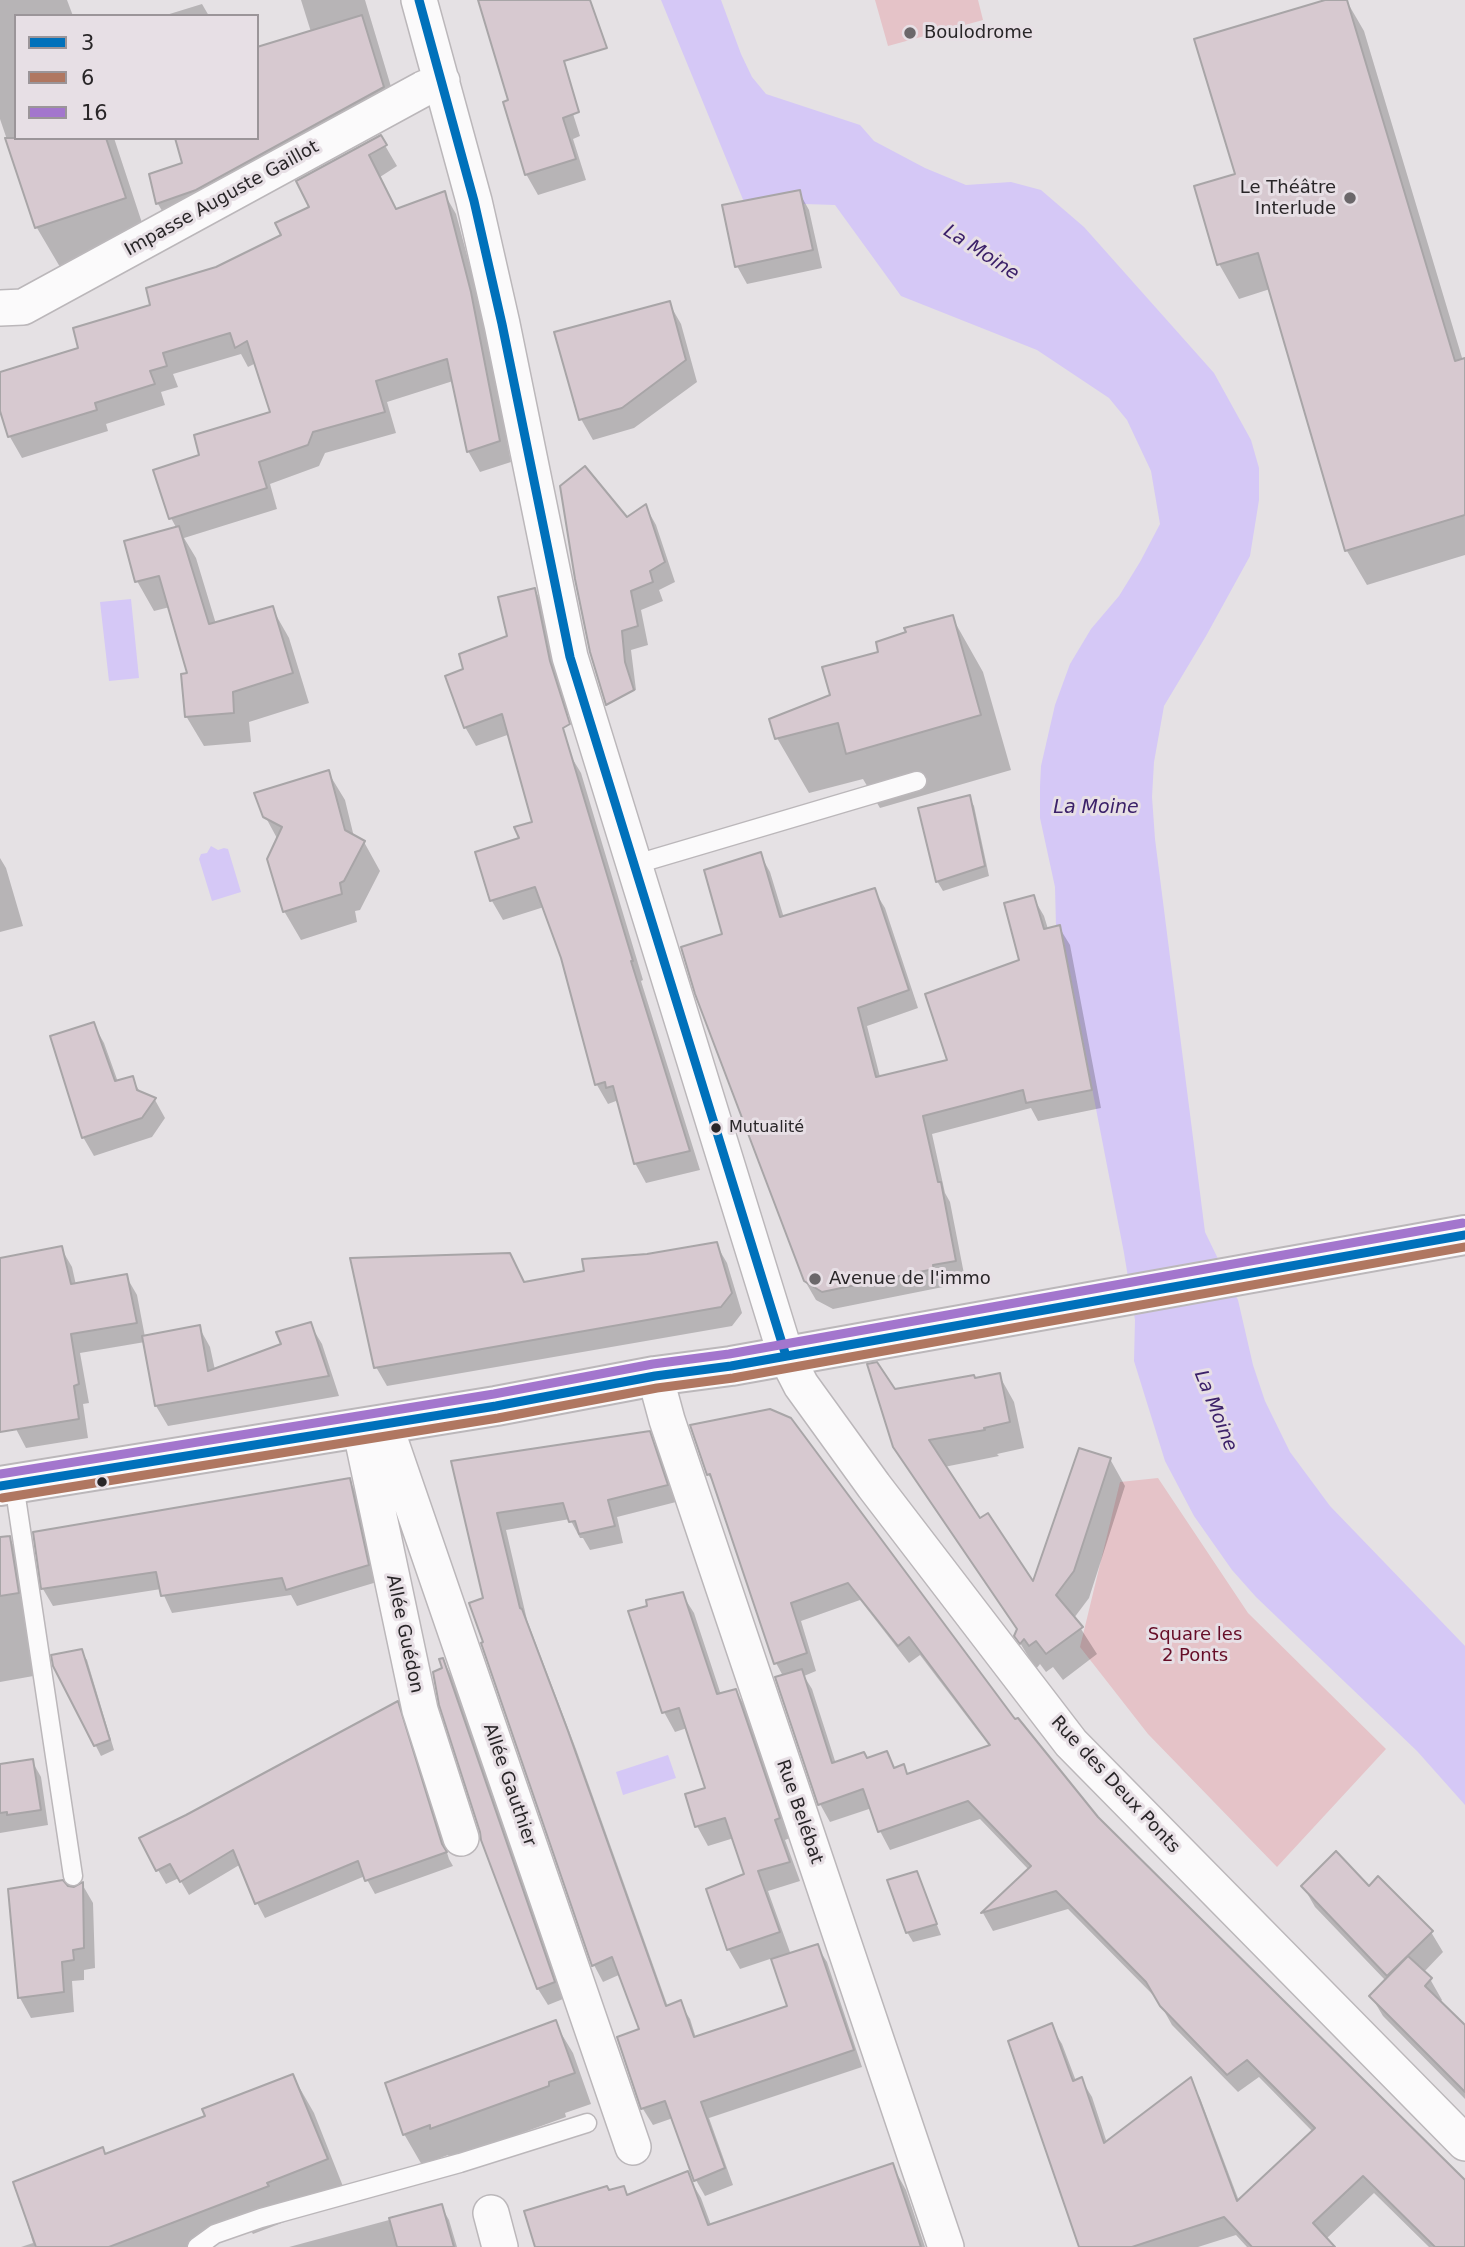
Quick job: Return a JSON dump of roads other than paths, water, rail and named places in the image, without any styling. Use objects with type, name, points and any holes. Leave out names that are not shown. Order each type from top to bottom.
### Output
[{"type":"main road","points":[[7,1485],[496,1406],[1465,1235]]},
{"type":"street","name":"Rue des Deux Ponts","points":[[419,0],[474,201],[497,299],[570,657],[786,1356],[801,1385],[874,1486],[1070,1743],[1465,2143]]},
{"type":"street","name":"Impasse Auguste Gaillot","points":[[0,308],[23,307],[442,81]]},
{"type":"street","name":"Rue Belébat","points":[[655,1376],[671,1433],[946,2247]]},
{"type":"street","name":"Allée Guédon","points":[[372,1425],[421,1710],[461,1838]]},
{"type":"street","name":"Allée Gauthier","points":[[372,1425],[633,2147]]},
{"type":"street","points":[[491,2213],[500,2247]]},
{"type":"lane","points":[[633,865],[917,781]]},
{"type":"lane","points":[[7,1485],[74,1876]]},
{"type":"lane","points":[[197,2247],[215,2234],[261,2218],[460,2163],[587,2123]]},
{"type":"water","name":"La Moine","points":[[661,0],[721,0],[752,77],[766,94],[860,125],[874,141],[925,168],[966,185],[1011,182],[1041,190],[1084,227],[1214,373],[1251,440],[1259,468],[1259,500],[1250,556],[1164,706],[1154,762],[1152,797],[1155,839],[1205,1232],[1238,1300],[1253,1365],[1265,1401],[1290,1452],[1330,1506],[1465,1646],[1465,1805],[1417,1751],[1256,1597],[1232,1570],[1194,1516],[1165,1461],[1134,1361],[1135,1320],[1064,944],[1060,926],[1056,926],[1055,887],[1040,818],[1040,786],[1041,766],[1055,705],[1070,664],[1091,629],[1119,596],[1160,524],[1151,471],[1127,420],[1109,398],[1037,350],[901,296],[835,205],[744,202]]},
{"type":"water","points":[[131,599],[139,678],[109,681],[100,602]]},
{"type":"water","points":[[211,846],[218,850],[228,849],[241,892],[212,901],[199,859]]},
{"type":"water","points":[[668,1755],[676,1778],[623,1795],[616,1772]]},
{"type":"place","name":"Boulodrome","points":[[910,33]]},
{"type":"place","name":"Le Théâtre Interlude","points":[[1350,198]]},
{"type":"place","name":"Mutualité","points":[[716,1128]]},
{"type":"place","name":"Avenue de l'immo","points":[[815,1279]]},
{"type":"park label","name":"Square les 2 Ponts","points":[[1195,1645]]}]
